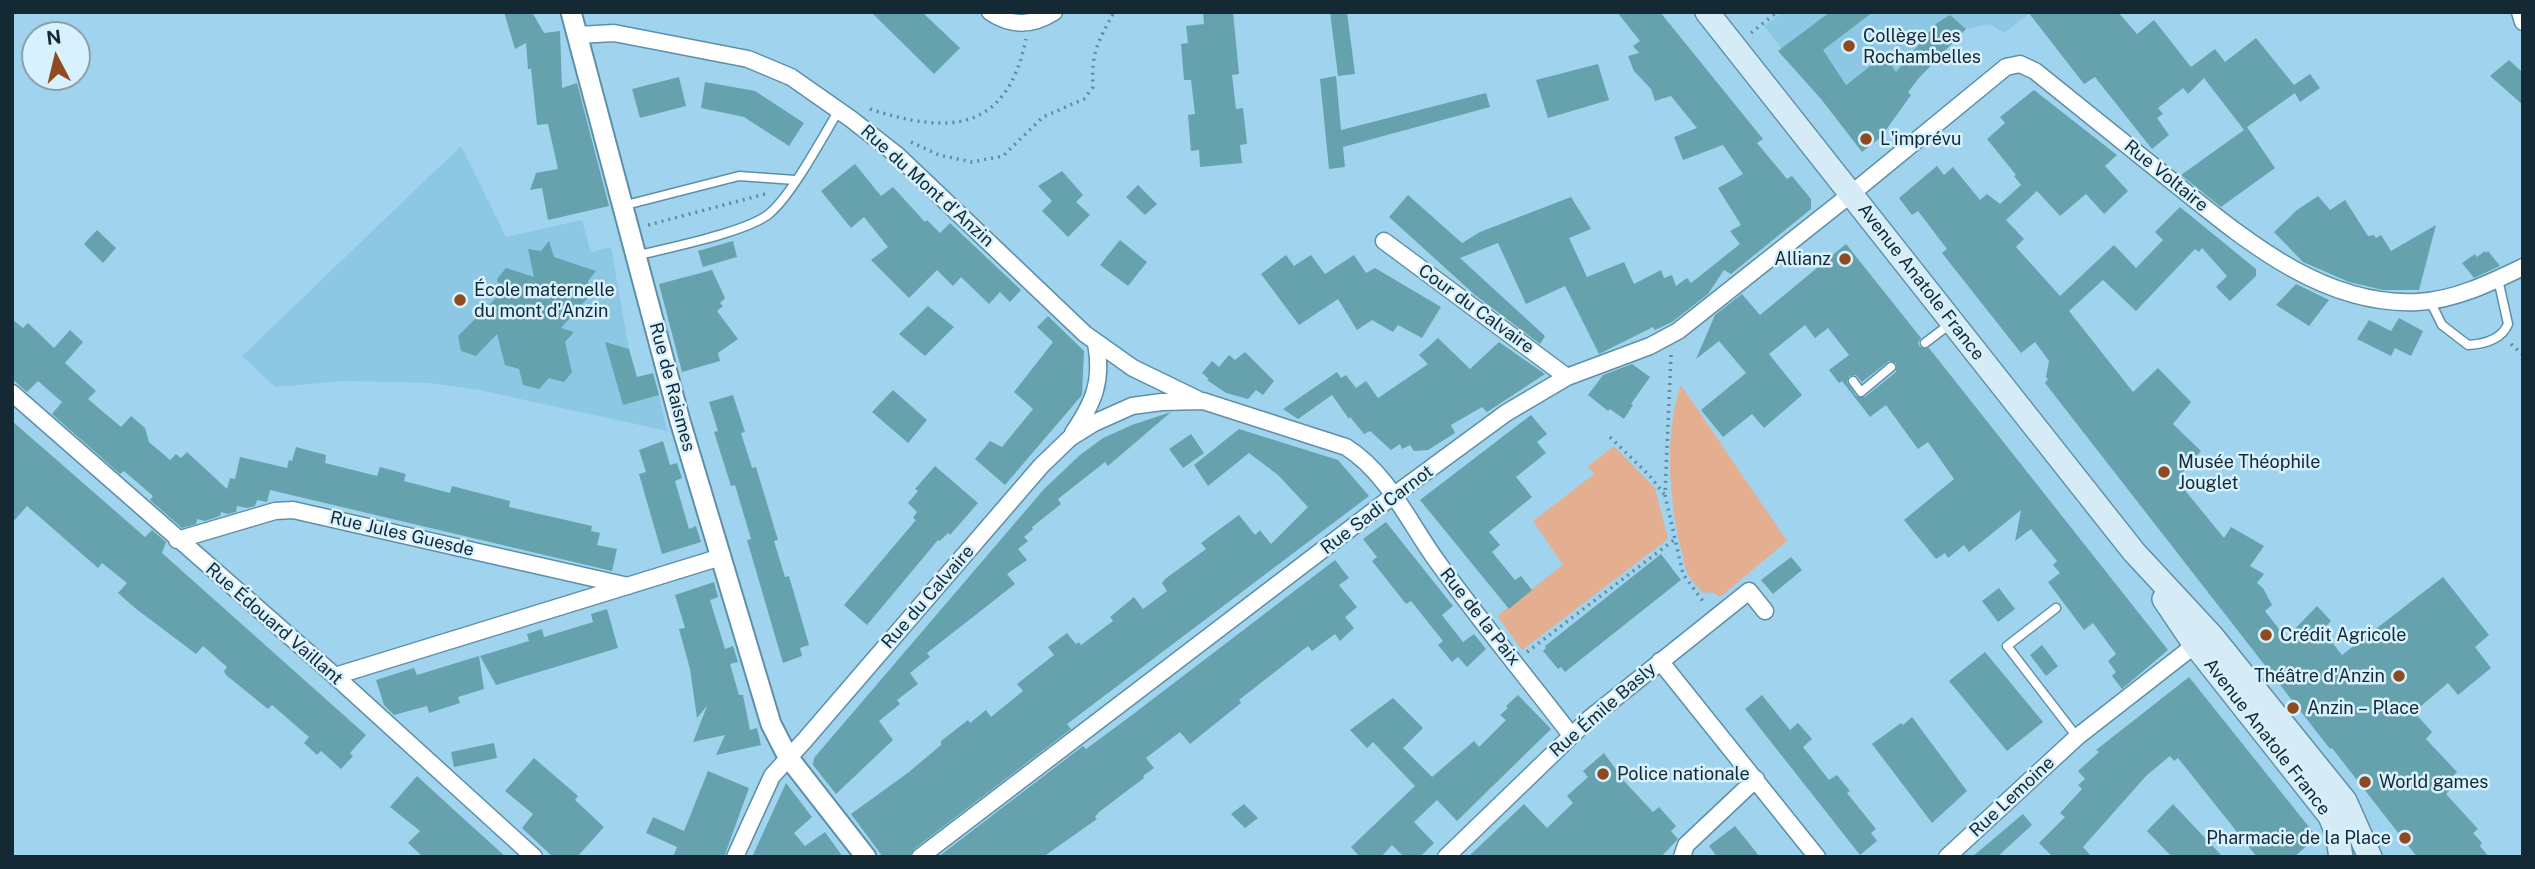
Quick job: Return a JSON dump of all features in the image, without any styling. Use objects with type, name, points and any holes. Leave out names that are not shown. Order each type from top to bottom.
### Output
[{"type":"main road","name":"Avenue Anatole France","points":[[1707,12],[2134,552],[2211,635],[2345,801],[2370,857]]},
{"type":"main road","name":"Avenue Anatole France","points":[[2134,552],[2195,645],[2330,816],[2337,833],[2341,857]]},
{"type":"street","name":"Rue de Raismes","points":[[571,12],[677,411],[765,706],[776,736],[788,757],[866,857]]},
{"type":"street","points":[[990,12],[1010,22],[1030,23],[1054,12]]},
{"type":"street","points":[[2520,12],[2523,22]]},
{"type":"street","name":"Rue du Mont d'Anzin","points":[[578,35],[614,33],[748,59],[791,77],[887,146],[1096,343],[1133,368],[1203,401]]},
{"type":"street","name":"Rue Voltaire","points":[[1851,194],[1998,71],[2020,64],[2035,71],[2235,231],[2284,264],[2315,279],[2362,295],[2393,301],[2430,301],[2449,297],[2523,267]]},
{"type":"street","name":"Rue Sadi Carnot","points":[[920,857],[1393,496],[1506,414],[1567,377],[1670,336],[1851,194]]},
{"type":"street","name":"Cour du Calvaire","points":[[1384,241],[1567,377]]},
{"type":"street","name":"Rue du Calvaire","points":[[1070,438],[1084,417],[1097,387],[1100,367],[1096,343]]},
{"type":"street","name":"Rue Édouard Vaillant","points":[[12,393],[335,676],[534,857]]},
{"type":"street","name":"Rue du Calvaire","points":[[735,857],[766,787],[778,768],[1041,466],[1070,438],[1104,417],[1132,406],[1203,401],[1346,447],[1362,458],[1393,496]]},
{"type":"street","name":"Rue de la Paix","points":[[1393,496],[1437,562],[1570,735]]},
{"type":"street","name":"Rue Jules Guesde","points":[[177,540],[275,511],[293,510],[628,586]]},
{"type":"street","points":[[335,676],[720,557]]},
{"type":"street","name":"Rue Émile Basly","points":[[1446,857],[1570,735],[1749,591],[1765,611]]},
{"type":"street","name":"Rue Lemoine","points":[[1947,857],[2077,737],[2195,645]]},
{"type":"street","points":[[1660,661],[1817,857]]},
{"type":"street","points":[[1682,857],[1686,845],[1756,779]]},
{"type":"lane","points":[[636,256],[743,227],[770,213],[795,180],[839,110]]},
{"type":"lane","points":[[622,206],[739,176],[795,180]]},
{"type":"lane","points":[[2430,301],[2442,326],[2469,345],[2483,342],[2501,335],[2508,324],[2498,279]]},
{"type":"lane","points":[[1925,342],[1952,322]]},
{"type":"lane","points":[[1853,381],[1861,392],[1891,368]]},
{"type":"lane","points":[[2056,608],[2007,646],[2077,737]]},
{"type":"path","points":[[887,146],[909,141],[939,155],[972,162],[1003,156],[1043,117],[1067,108],[1084,99],[1089,93],[1093,87],[1091,63],[1099,39],[1114,12]]},
{"type":"path","points":[[1734,46],[1777,12]]},
{"type":"path","points":[[887,115],[941,125],[966,121],[989,109],[1007,93],[1013,82],[1023,56],[1030,23]]},
{"type":"path","points":[[1670,336],[1671,377],[1665,495],[1683,574],[1715,618]]},
{"type":"path","points":[[1610,437],[1649,475],[1665,495]]},
{"type":"path","points":[[1514,662],[1675,540]]},
{"type":"shaded area","name":"Collège Les Rochambelles","points":[[1783,12],[2031,12],[2004,33],[1990,24],[1966,29],[1949,16],[1938,23],[1896,72],[1886,59],[1821,99],[1764,26]]},
{"type":"shaded area","name":"École maternelle du mont d'Anzin","points":[[461,146],[506,237],[582,220],[591,252],[611,247],[629,349],[637,377],[659,395],[667,431],[479,390],[428,383],[344,381],[275,387],[242,356]]},
{"type":"shaded area","points":[[1681,385],[1787,541],[1720,597],[1712,592],[1703,593],[1689,576],[1676,526],[1670,444]]},
{"type":"shaded area","points":[[1614,446],[1655,488],[1668,539],[1522,650],[1497,616],[1563,565],[1533,521],[1594,474],[1588,466]]},
{"type":"building","points":[[504,12],[532,12],[544,33],[560,31],[562,88],[577,83],[609,206],[548,220],[542,188],[530,190],[536,173],[558,169],[548,124],[537,125],[526,43],[515,49]]},
{"type":"building","points":[[871,12],[922,12],[960,48],[934,74]]},
{"type":"building","points":[[1203,12],[1233,12],[1239,74],[1232,75],[1236,109],[1243,108],[1247,144],[1240,145],[1242,163],[1200,167],[1199,150],[1191,151],[1188,115],[1195,114],[1191,80],[1184,80],[1181,44],[1188,43],[1186,26],[1204,24]]},
{"type":"building","points":[[1330,12],[1347,12],[1355,74],[1338,76]]},
{"type":"building","points":[[1617,12],[1660,12],[1763,139],[1757,143],[1787,179],[1792,176],[1811,199],[1811,209],[1731,274],[1724,270],[1708,294],[1672,322],[1655,330],[1653,327],[1599,354],[1565,286],[1526,304],[1498,243],[1460,258],[1545,336],[1540,344],[1475,295],[1389,217],[1408,195],[1462,243],[1480,232],[1571,197],[1591,229],[1569,238],[1587,277],[1624,262],[1634,284],[1661,270],[1664,278],[1672,275],[1676,286],[1687,278],[1691,283],[1740,244],[1730,231],[1741,225],[1718,188],[1743,174],[1723,145],[1683,160],[1674,137],[1697,128],[1671,96],[1655,101],[1651,89],[1634,71],[1628,56],[1639,53],[1633,46],[1640,41]]},
{"type":"building","points":[[1830,12],[1873,12],[1823,50],[1846,85],[1873,64],[1875,66],[1887,58],[1896,72],[1937,23],[1950,15],[1966,29],[1919,78],[1908,92],[1911,95],[1881,137],[1862,152],[1821,99],[1778,51]]},
{"type":"building","points":[[2028,12],[2118,12],[2137,34],[2154,20],[2191,67],[2215,49],[2225,62],[2256,38],[2294,85],[2310,74],[2320,88],[2300,102],[2295,93],[2247,127],[2275,168],[2221,207],[2181,175],[2244,130],[2204,78],[2188,94],[2183,88],[2158,108],[2163,114],[2157,118],[2169,135],[2152,149],[2095,77],[2084,84]]},
{"type":"building","points":[[2509,60],[2523,73],[2523,105],[2490,76]]},
{"type":"building","points":[[1598,64],[1609,100],[1548,118],[1536,80]]},
{"type":"building","points":[[1336,76],[1341,130],[1486,93],[1490,107],[1343,147],[1345,167],[1329,169],[1320,79]]},
{"type":"building","points":[[679,77],[686,106],[640,118],[632,89]]},
{"type":"building","points":[[705,82],[755,91],[804,123],[789,146],[744,117],[701,108]]},
{"type":"building","points":[[2034,90],[2117,155],[2105,166],[2128,191],[2104,214],[2086,194],[2060,216],[2037,191],[2006,220],[2024,239],[2016,247],[2060,296],[2114,245],[2136,268],[2163,240],[2155,232],[2180,207],[2256,269],[2256,276],[2230,301],[2216,287],[2227,276],[2202,248],[2199,252],[2195,249],[2136,311],[2103,280],[2069,311],[2133,392],[2158,368],[2191,402],[2173,424],[2201,451],[2178,478],[2181,480],[2179,483],[2224,538],[2231,527],[2264,546],[2250,566],[2264,574],[2257,583],[2263,588],[2272,605],[2265,611],[2286,638],[2317,606],[2331,621],[2322,630],[2342,655],[2443,577],[2489,635],[2475,647],[2491,668],[2458,695],[2448,683],[2414,712],[2432,732],[2426,739],[2457,772],[2444,785],[2449,791],[2446,794],[2478,829],[2473,833],[2489,857],[2417,857],[2045,383],[2048,379],[2046,377],[2049,361],[2035,342],[2021,353],[1942,253],[1947,249],[1918,211],[1912,215],[1899,198],[1937,166],[1944,175],[1953,167],[1980,200],[1987,194],[2000,204],[2021,185],[1987,139],[2005,123],[2000,117]]},
{"type":"building","points":[[855,164],[881,196],[893,187],[925,222],[927,220],[940,233],[950,223],[1021,290],[1010,302],[1000,292],[989,304],[961,277],[953,286],[937,270],[909,298],[871,260],[888,247],[864,217],[851,228],[821,191]]},
{"type":"building","points":[[1062,171],[1083,195],[1076,202],[1090,215],[1068,237],[1042,211],[1052,201],[1038,186]]},
{"type":"building","points":[[1138,185],[1157,204],[1145,215],[1126,197]]},
{"type":"building","points":[[2318,196],[2330,210],[2345,200],[2368,236],[2374,235],[2376,238],[2381,235],[2391,251],[2436,225],[2419,290],[2383,290],[2349,282],[2303,262],[2274,232],[2297,210]]},
{"type":"building","points":[[97,230],[116,248],[103,263],[84,244]]},
{"type":"building","points":[[1120,240],[1147,262],[1128,286],[1100,265]]},
{"type":"building","points":[[549,241],[554,257],[596,271],[588,281],[591,294],[561,328],[574,332],[565,342],[572,372],[564,382],[549,378],[539,389],[523,385],[519,369],[505,365],[497,334],[476,356],[461,351],[458,336],[500,294],[497,279],[506,268],[534,277],[528,249],[541,251]]},
{"type":"building","points":[[733,241],[737,257],[703,267],[698,251]]},
{"type":"building","points":[[1846,244],[1921,338],[1918,343],[1920,347],[1929,348],[2168,650],[2122,689],[2112,676],[2116,672],[2108,661],[2116,654],[2093,623],[2084,630],[2048,582],[2060,573],[2053,565],[2057,561],[2031,529],[2015,541],[2021,510],[1969,552],[1964,545],[1948,558],[1945,553],[1936,559],[1904,520],[1954,479],[1928,442],[1918,449],[1886,405],[1870,417],[1842,381],[1839,383],[1829,370],[1849,355],[1828,328],[1815,338],[1805,325],[1769,354],[1802,395],[1764,428],[1752,414],[1723,437],[1701,410],[1746,373],[1719,341],[1696,359],[1715,315],[1742,294],[1760,315]],"holes":[[[1889,361],[1896,363],[1896,372],[1865,397],[1856,396],[1847,382],[1849,376],[1856,375],[1862,382]]]},
{"type":"building","points":[[2488,251],[2500,266],[2474,278],[2462,263]]},
{"type":"building","points":[[1286,255],[1294,266],[1311,255],[1325,274],[1354,255],[1366,273],[1375,268],[1441,307],[1422,338],[1398,325],[1393,332],[1372,320],[1357,330],[1338,299],[1299,325],[1261,274]]},
{"type":"building","points":[[712,270],[725,298],[720,303],[723,306],[717,311],[738,339],[718,353],[720,361],[682,372],[659,284]]},
{"type":"building","points":[[2296,284],[2329,300],[2309,326],[2276,305]]},
{"type":"building","points":[[928,306],[954,327],[925,356],[899,334]]},
{"type":"building","points":[[1048,316],[1084,351],[1082,395],[1005,485],[975,459],[990,441],[1002,447],[1033,409],[1014,392],[1053,342],[1037,327]]},
{"type":"building","points":[[2399,318],[2423,331],[2411,356],[2395,348],[2391,356],[2357,339],[2369,320],[2391,331]]},
{"type":"building","points":[[12,319],[23,328],[28,323],[54,348],[70,330],[83,342],[65,363],[96,391],[88,399],[121,427],[131,416],[145,428],[149,442],[170,460],[176,454],[181,458],[187,452],[227,489],[230,478],[235,479],[240,457],[287,468],[296,447],[326,455],[325,463],[377,476],[380,467],[406,474],[404,481],[450,493],[452,486],[510,501],[509,507],[592,526],[591,531],[600,533],[597,545],[617,549],[612,571],[270,490],[267,502],[257,500],[255,506],[247,508],[237,506],[236,512],[221,512],[220,516],[205,521],[197,519],[196,524],[182,528],[150,500],[153,496],[124,471],[120,474],[52,414],[62,402],[38,381],[27,392],[12,379]]},
{"type":"building","points":[[1438,338],[1470,369],[1499,342],[1545,374],[1487,412],[1482,407],[1451,425],[1455,433],[1428,450],[1414,451],[1410,445],[1402,449],[1400,444],[1391,450],[1370,431],[1364,434],[1332,395],[1298,419],[1283,409],[1337,372],[1341,378],[1346,375],[1356,388],[1366,381],[1378,398],[1428,364],[1419,355]]},
{"type":"building","points":[[605,342],[629,349],[637,377],[653,373],[659,395],[623,405]]},
{"type":"building","points":[[1245,352],[1274,381],[1263,395],[1256,390],[1248,399],[1226,393],[1207,380],[1209,379],[1202,373],[1212,361],[1219,367],[1229,355],[1235,360]]},
{"type":"building","points":[[1632,364],[1650,377],[1624,419],[1610,409],[1608,411],[1588,395],[1603,375]]},
{"type":"building","points":[[893,390],[927,420],[908,443],[872,412]]},
{"type":"building","points":[[733,395],[745,432],[741,433],[752,468],[756,467],[778,540],[774,541],[785,577],[789,576],[809,645],[800,648],[802,656],[783,663],[747,540],[751,539],[735,485],[731,486],[714,432],[718,431],[709,402]]},
{"type":"building","points":[[1171,412],[1108,466],[1105,462],[1058,499],[1061,504],[1032,527],[1024,537],[1028,541],[1018,549],[1027,560],[1007,574],[1015,584],[927,653],[930,657],[910,673],[918,684],[897,700],[900,704],[879,721],[893,740],[836,794],[813,765],[814,758],[1044,489],[1080,455],[1103,438]]},
{"type":"building","points":[[1531,415],[1547,434],[1537,442],[1546,453],[1516,477],[1532,497],[1489,532],[1500,545],[1492,552],[1515,580],[1521,576],[1532,590],[1509,609],[1420,500]]},
{"type":"building","points":[[12,421],[145,537],[152,530],[166,542],[162,553],[366,735],[350,753],[353,756],[341,769],[321,751],[317,755],[304,743],[309,737],[272,705],[268,709],[226,675],[224,671],[227,667],[203,646],[196,654],[135,608],[118,593],[127,583],[102,563],[98,568],[27,506],[12,523]]},
{"type":"building","points":[[1239,429],[1338,460],[1369,496],[1067,724],[1071,729],[914,849],[910,857],[883,857],[851,814],[909,772],[968,720],[970,723],[986,710],[991,717],[1023,691],[1017,684],[1054,655],[1048,647],[1067,633],[1076,644],[1079,642],[1081,645],[1113,621],[1110,617],[1134,597],[1143,609],[1167,591],[1162,583],[1165,579],[1206,549],[1201,543],[1239,515],[1255,535],[1260,530],[1271,544],[1308,507],[1278,475],[1249,453],[1208,486],[1194,465]]},
{"type":"building","points":[[1191,434],[1204,453],[1183,468],[1169,449]]},
{"type":"building","points":[[663,441],[670,465],[677,463],[682,478],[675,481],[689,529],[696,526],[701,542],[662,554],[639,474],[646,472],[639,450]]},
{"type":"building","points":[[935,466],[978,503],[950,535],[948,533],[938,540],[867,625],[844,605],[916,520],[913,518],[917,512],[908,503],[918,491],[915,489]]},
{"type":"building","points":[[1386,522],[1453,606],[1442,615],[1463,642],[1474,634],[1486,649],[1467,667],[1458,657],[1452,662],[1438,645],[1443,641],[1411,601],[1406,604],[1372,561],[1377,557],[1363,539]]},
{"type":"building","points":[[1661,554],[1681,580],[1565,672],[1561,667],[1558,669],[1543,651],[1545,646]]},
{"type":"building","points":[[1791,557],[1802,570],[1773,594],[1761,580]]},
{"type":"building","points":[[1335,560],[1349,578],[1339,585],[1357,607],[1345,617],[1354,628],[1340,641],[1335,634],[1312,651],[1308,646],[1239,700],[1241,703],[1190,744],[1180,732],[1146,758],[1154,768],[1143,776],[1144,778],[1099,812],[1095,817],[1097,819],[1043,857],[938,857],[1083,746],[1086,749],[1132,715]]},
{"type":"building","points":[[714,582],[718,597],[710,600],[725,649],[733,646],[738,662],[730,664],[739,695],[743,695],[750,730],[757,728],[761,745],[716,755],[725,735],[693,742],[707,706],[697,718],[690,669],[679,629],[685,628],[675,595]]},
{"type":"building","points":[[1999,588],[2015,609],[1998,622],[1982,601]]},
{"type":"building","points":[[607,609],[618,648],[496,685],[480,656],[529,641],[527,634],[542,629],[544,637],[593,622],[591,614]]},
{"type":"building","points":[[2042,645],[2058,666],[2046,676],[2030,655]]},
{"type":"building","points":[[1985,652],[2043,722],[2007,751],[1949,681]]},
{"type":"building","points":[[479,656],[484,689],[458,697],[460,703],[429,713],[427,706],[394,715],[384,705],[376,680],[414,668],[417,675]]},
{"type":"building","points":[[2189,677],[2317,837],[2294,857],[2257,857],[2178,758],[2174,761],[2170,756],[2146,776],[2083,847],[2092,857],[2053,857],[2039,843],[2065,817],[2060,813],[2082,789],[2078,785],[2085,779],[2078,771],[2099,752],[2096,750]]},
{"type":"building","points":[[1518,695],[1551,729],[1457,821],[1437,800],[1414,822],[1434,843],[1420,857],[1404,857],[1392,845],[1381,857],[1360,857],[1351,847],[1415,786],[1373,742],[1367,748],[1350,730],[1393,698],[1423,728],[1403,748],[1432,777],[1474,741],[1479,747],[1506,720],[1500,715]]},
{"type":"building","points":[[1762,695],[1790,730],[1798,723],[1812,739],[1803,747],[1829,780],[1837,775],[1850,791],[1847,793],[1876,829],[1871,833],[1877,841],[1860,855],[1745,709]]},
{"type":"building","points":[[1912,717],[1967,791],[1932,823],[1872,744]]},
{"type":"building","points":[[494,743],[497,758],[454,767],[451,752]]},
{"type":"building","points":[[1604,753],[1624,781],[1653,812],[1659,807],[1676,826],[1671,831],[1678,839],[1661,857],[1468,857],[1524,804],[1547,828],[1573,803],[1567,796],[1588,777],[1583,771]]},
{"type":"building","points":[[534,758],[578,796],[575,800],[604,827],[577,857],[553,857],[522,828],[533,814],[505,791]]},
{"type":"building","points":[[708,771],[749,788],[724,857],[673,857],[677,847],[646,833],[653,817],[684,831]]},
{"type":"building","points":[[417,776],[506,857],[423,857],[408,843],[420,831],[390,807]]},
{"type":"building","points":[[786,783],[812,817],[794,833],[805,846],[825,832],[843,857],[752,857]]},
{"type":"building","points":[[1244,804],[1258,818],[1245,828],[1231,814]]},
{"type":"building","points":[[2173,804],[2223,857],[2172,857],[2147,831]]},
{"type":"building","points":[[2023,814],[2032,825],[1997,857],[1972,857]]},
{"type":"building","points":[[1735,826],[1760,857],[1717,857],[1709,846]]},
{"type":"place","name":"Collège Les Rochambelles","points":[[1849,46]]},
{"type":"place","name":"L'imprévu","points":[[1866,139]]},
{"type":"place","name":"Allianz","points":[[1845,259]]},
{"type":"place","name":"École maternelle du mont d'Anzin","points":[[460,300]]},
{"type":"place","name":"Musée Théophile Jouglet","points":[[2164,472]]},
{"type":"place","name":"Crédit Agricole","points":[[2266,635]]},
{"type":"place","name":"Théâtre d'Anzin","points":[[2399,676]]},
{"type":"place","name":"Anzin – Place","points":[[2293,708]]},
{"type":"place","name":"Police nationale","points":[[1603,774]]},
{"type":"place","name":"World games","points":[[2365,782]]},
{"type":"place","name":"Pharmacie de la Place","points":[[2405,838]]}]
